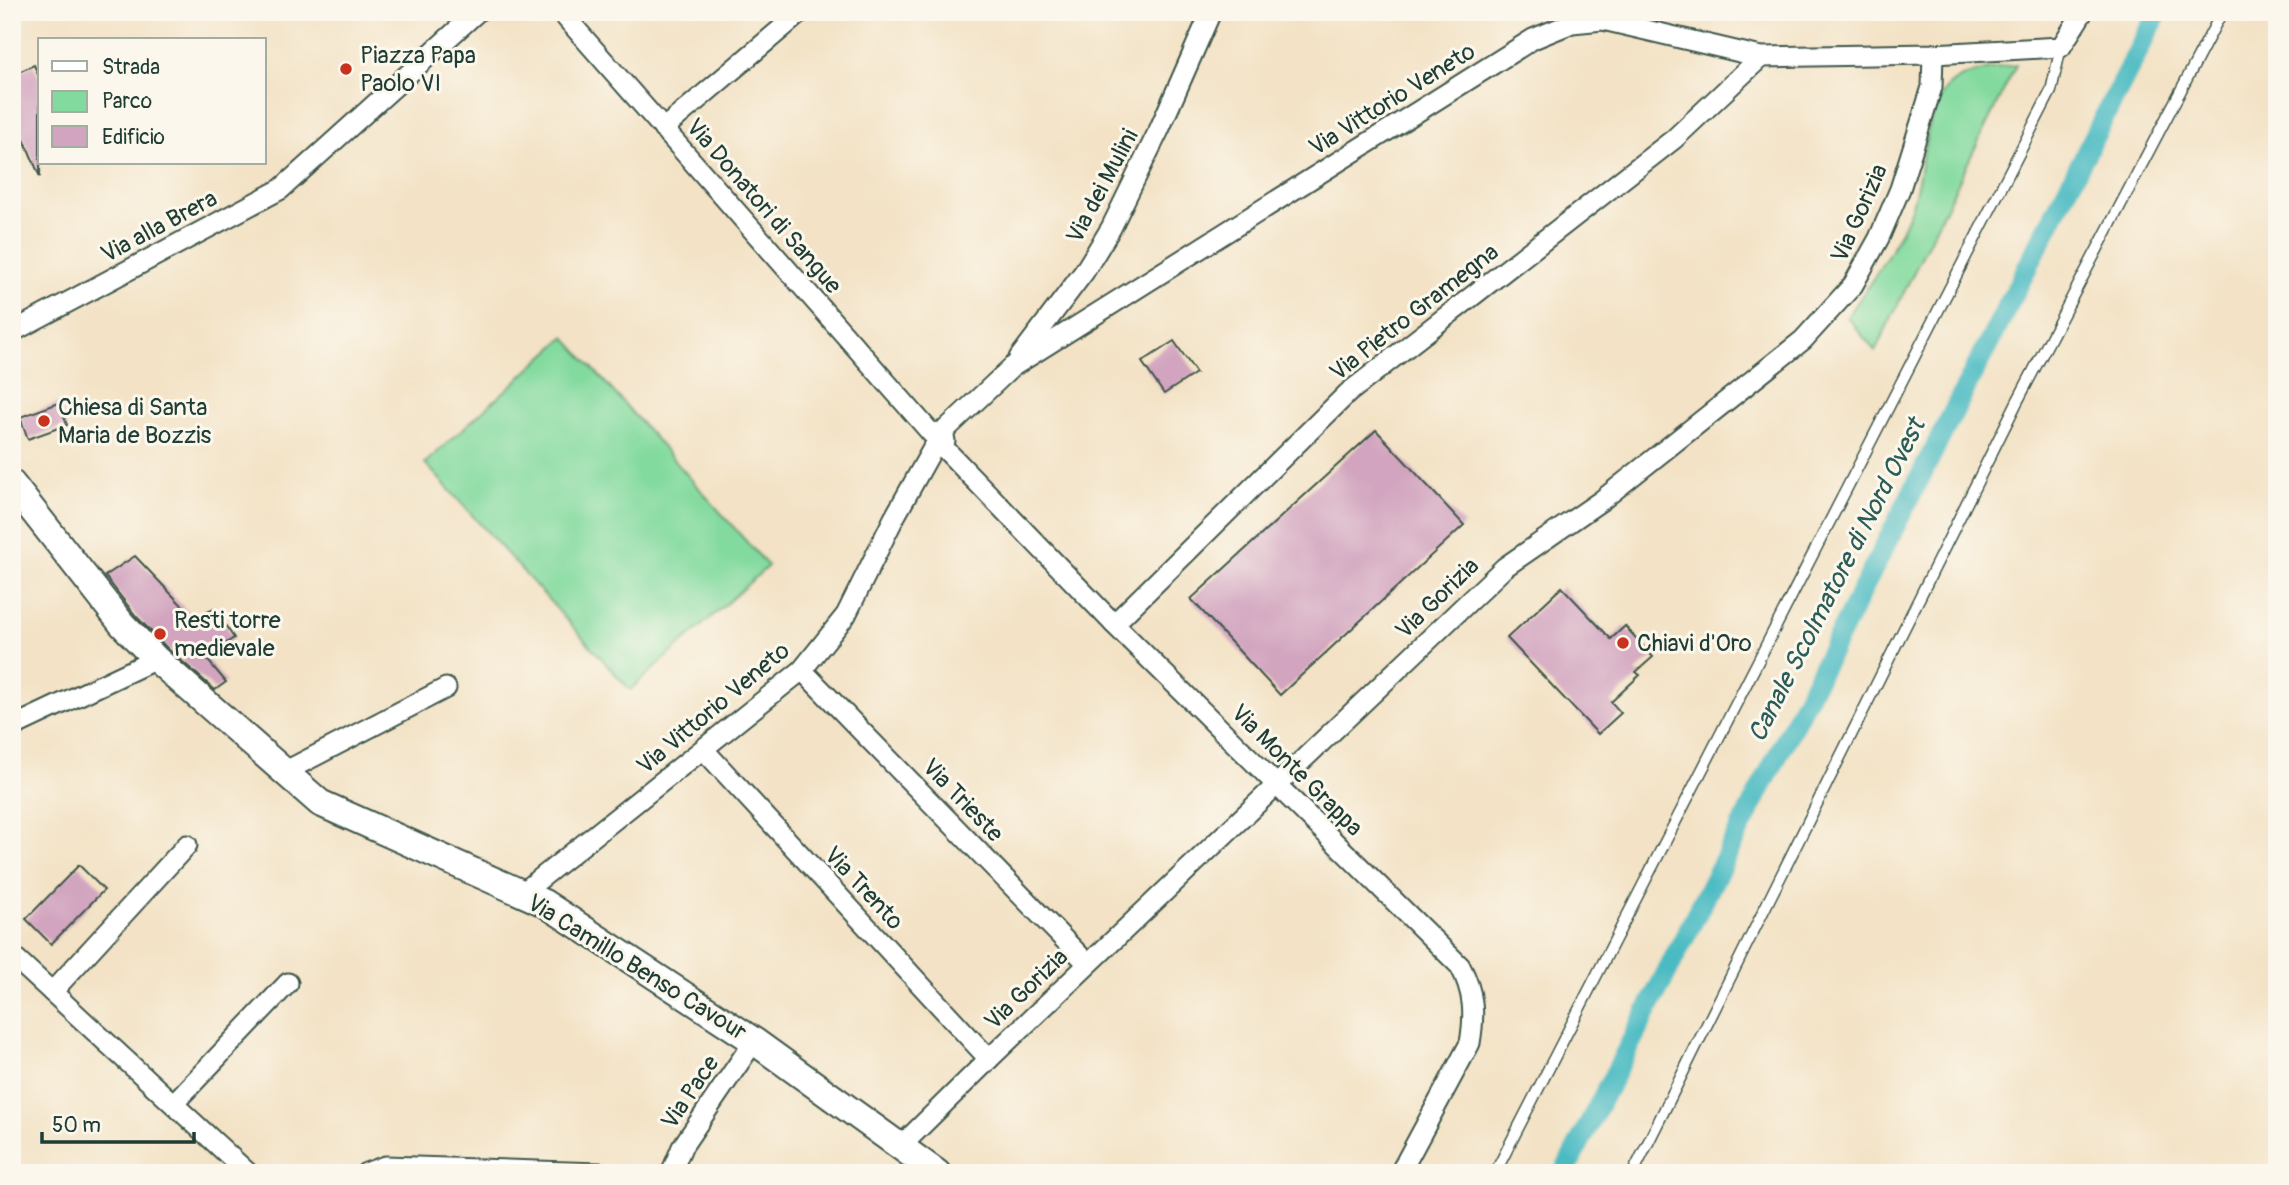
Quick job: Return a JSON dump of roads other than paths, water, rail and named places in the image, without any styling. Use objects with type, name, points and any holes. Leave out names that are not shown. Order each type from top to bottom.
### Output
[{"type":"street","name":"Via alla Brera","points":[[12,332],[281,189],[477,12]]},
{"type":"street","name":"Via Donatori di Sangue","points":[[561,12],[937,440]]},
{"type":"street","points":[[663,129],[801,12]]},
{"type":"street","name":"Via dei Mulini","points":[[1012,367],[1084,272],[1111,228],[1159,130],[1211,12]]},
{"type":"street","points":[[2061,47],[2083,12]]},
{"type":"street","name":"Via Vittorio Veneto","points":[[521,894],[802,670],[846,615],[894,518],[937,440],[1012,367],[1533,39],[1572,23],[1603,20],[1761,57],[1933,54],[2061,47]]},
{"type":"street","name":"Via Gorizia","points":[[901,1146],[1505,567],[1602,500],[1803,340],[1853,285],[1879,238],[1900,189],[1932,87],[1933,54]]},
{"type":"street","name":"Via Pietro Gramegna","points":[[1114,624],[1348,393],[1674,139],[1761,57]]},
{"type":"street","name":"Via Monte Grappa","points":[[937,440],[1114,624],[1460,965],[1469,983],[1474,1012],[1470,1043],[1400,1173]]},
{"type":"street","name":"Via Camillo Benso Cavour","points":[[12,484],[122,624],[156,659],[320,803],[544,903],[754,1041],[937,1173]]},
{"type":"street","points":[[12,727],[156,659]]},
{"type":"street","name":"Via Trieste","points":[[802,670],[1088,964]]},
{"type":"street","points":[[284,772],[446,688]]},
{"type":"street","name":"Via Trento","points":[[704,750],[989,1059]]},
{"type":"street","points":[[52,992],[187,845]]},
{"type":"street","points":[[12,956],[248,1173]]},
{"type":"street","points":[[174,1103],[288,983]]},
{"type":"street","name":"Via Pace","points":[[671,1173],[682,1147],[754,1041]]},
{"type":"street","points":[[366,1173],[385,1166],[600,1173]]},
{"type":"lane","points":[[1633,1173],[2017,402],[2222,12]]},
{"type":"lane","points":[[1496,1173],[2051,91],[2061,47]]},
{"type":"waterway","name":"Canale Scolmatore di Nord Ovest","points":[[1564,1173],[2158,12]]},
{"type":"place","name":"Piazza Papa Paolo VI","points":[[346,69]]},
{"type":"place","name":"Chiesa di Santa Maria de Bozzis","points":[[44,421]]},
{"type":"place","name":"Resti torre medievale","points":[[160,634]]},
{"type":"place","name":"Chiavi d'Oro","points":[[1623,643]]}]
